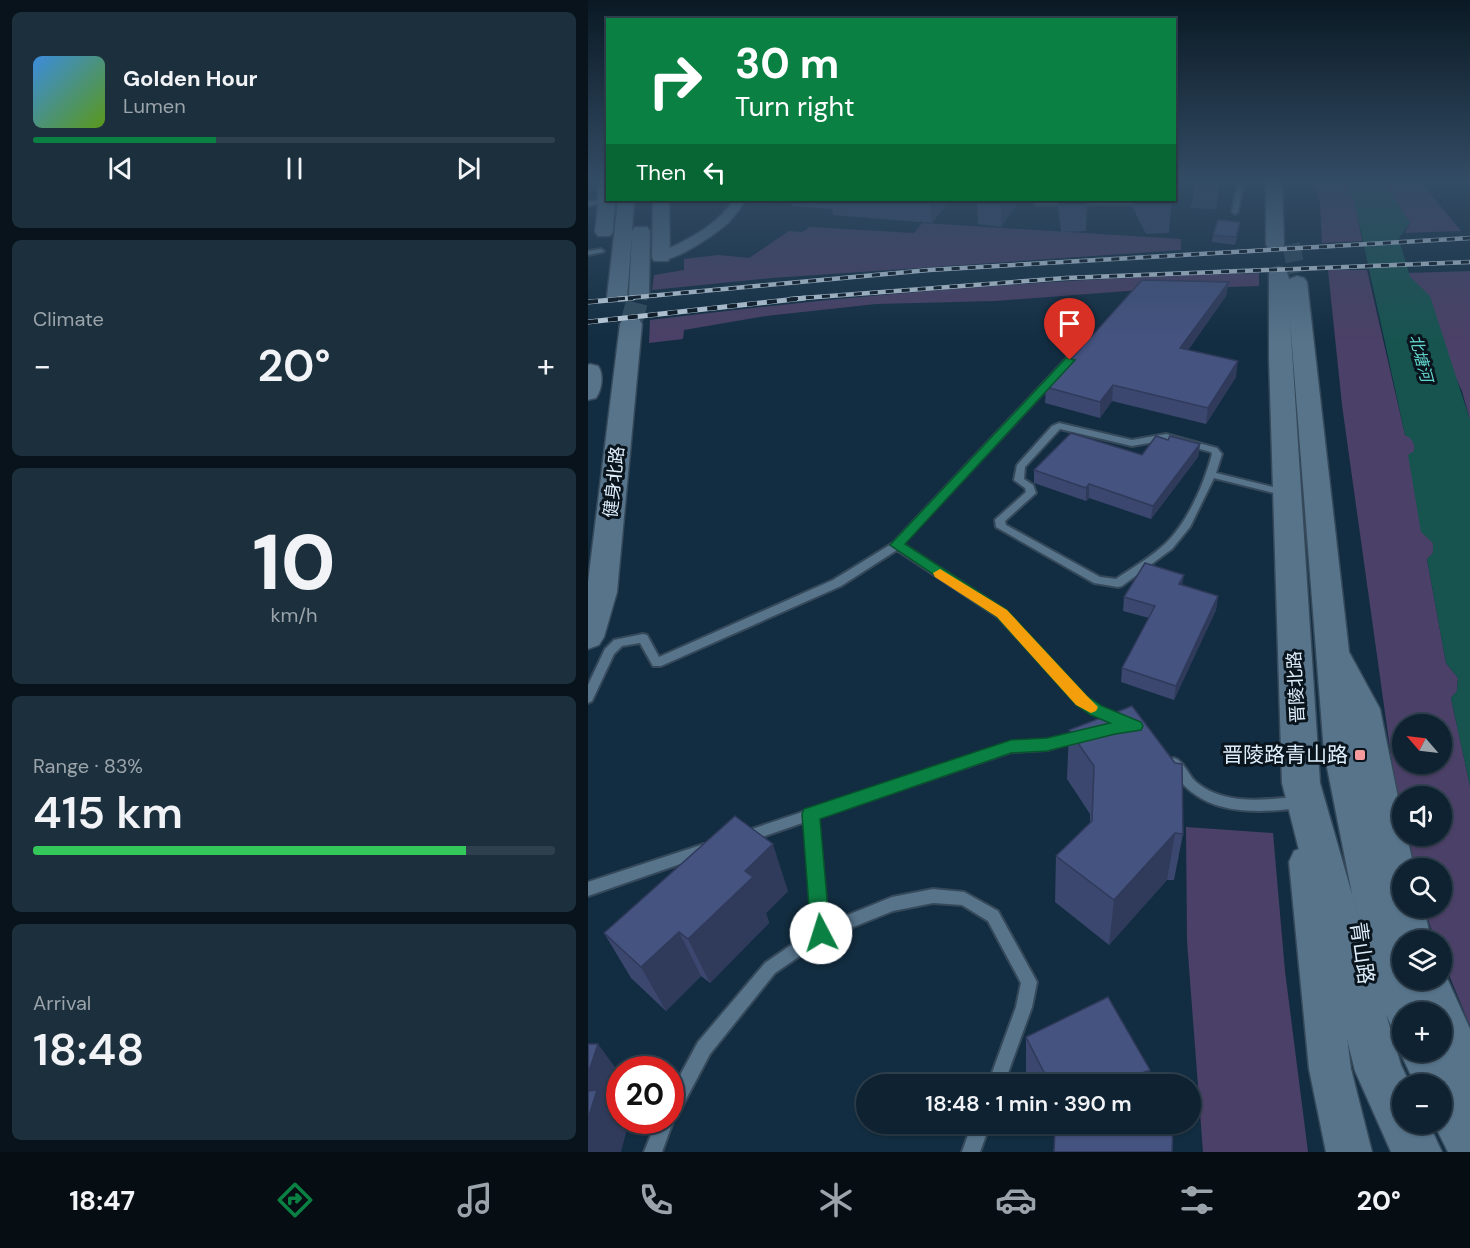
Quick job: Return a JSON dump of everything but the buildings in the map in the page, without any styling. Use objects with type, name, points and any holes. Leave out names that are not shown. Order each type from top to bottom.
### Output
[{"type":"main road","points":[[595,252],[602,235]]},
{"type":"main road","points":[[616,235],[617,297]]},
{"type":"main road","points":[[639,294],[641,235]]},
{"type":"main road","points":[[661,235],[661,257]]},
{"type":"main road","points":[[1282,235],[1283,244],[1283,235]]},
{"type":"main road","name":"晋陵北路","points":[[1392,1098],[1380,1071],[1301,792],[1280,359],[1288,273],[1342,752],[1373,894],[1405,1002]]},
{"type":"main road","name":"健身北路","points":[[588,532],[625,325],[602,592],[588,638]]},
{"type":"main road","points":[[1331,648],[1363,709],[1392,858]]},
{"type":"main road","points":[[1452,1041],[1470,1083]]},
{"type":"main road","points":[[1452,1108],[1470,1144]]},
{"type":"main road","name":"晋陵北路","points":[[1409,1134],[1417,1152]]},
{"type":"street","points":[[661,257],[690,244],[703,235]]},
{"type":"street","name":"青山路","points":[[1342,752],[1344,826],[1380,1071],[1401,1152]]},
{"type":"street","points":[[1301,792],[1330,1069],[1349,1152]]},
{"type":"lane","points":[[588,698],[609,652],[618,643],[643,638],[657,663],[837,583],[897,545],[1092,337]]},
{"type":"lane","points":[[1059,426],[1132,443],[1166,437],[1214,450],[1217,454],[1211,475],[1185,527],[1168,547],[1118,583],[1098,580],[1001,526],[1000,520],[1031,493],[1030,487],[1019,480],[1020,467],[1054,428],[1059,426]]},
{"type":"lane","points":[[1211,475],[1286,493]]},
{"type":"lane","points":[[588,889],[1011,747],[1047,745],[1098,732],[1135,726],[1097,711],[1081,700],[1002,614],[897,545]]},
{"type":"lane","points":[[1164,751],[1192,786],[1209,797],[1231,803],[1261,806],[1301,792]]},
{"type":"lane","points":[[811,814],[821,933]]},
{"type":"lane","points":[[684,1086],[704,1048],[771,968],[821,933],[892,904],[933,896],[964,899],[993,916],[1029,982],[1024,1008],[1000,1074]]},
{"type":"lane","points":[[653,1152],[660,1134]]},
{"type":"lane","points":[[971,1152],[977,1134]]},
{"type":"shaded area","points":[[783,235],[1112,235],[1181,239],[1181,250],[772,278],[652,290],[654,275],[684,270],[684,259],[718,255],[749,258]]},
{"type":"shaded area","points":[[1322,235],[1361,235],[1362,241],[1322,243]]},
{"type":"shaded area","points":[[1328,270],[1367,270],[1405,435],[1412,438],[1415,445],[1433,543],[1433,553],[1427,559],[1446,663],[1458,678],[1457,691],[1451,698],[1470,786],[1470,1026],[1452,982],[1452,930],[1432,930],[1427,918],[1452,918],[1452,858],[1412,858],[1409,846],[1452,846],[1452,786],[1396,786],[1394,774],[1452,774],[1452,714],[1392,714],[1392,763],[1342,405]]},
{"type":"shaded area","points":[[1470,271],[1470,420],[1462,391],[1406,273]]},
{"type":"shaded area","points":[[1259,273],[1259,286],[1140,290],[995,301],[876,304],[766,316],[684,330],[683,339],[649,343],[650,320],[726,311],[878,295],[1030,283]]},
{"type":"shaded area","points":[[1186,827],[1273,833],[1285,971],[1308,1152],[1203,1152],[1201,1074],[1197,1074],[1187,941]]},
{"type":"water","points":[[1362,235],[1401,235],[1387,254],[1430,296],[1470,420],[1470,786],[1451,698],[1457,691],[1458,678],[1446,663],[1427,559],[1433,553],[1433,543],[1421,532],[1408,455],[1414,451],[1414,445],[1405,435]]},
{"type":"waterway","name":"北塘河","points":[[1387,235],[1407,307]]},
{"type":"tunnel","points":[[1291,244],[1297,273]]},
{"type":"tunnel","points":[[638,299],[639,294]]},
{"type":"tunnel","points":[[631,324],[638,298]]},
{"type":"railway","points":[[617,299],[929,270],[1470,238]]},
{"type":"railway","points":[[790,299],[1066,278],[1470,262]]},
{"type":"railway","points":[[588,302],[633,298]]},
{"type":"railway","points":[[588,322],[805,298]]},
{"type":"slow traffic","points":[[940,573],[1002,614],[1081,700],[1091,707]]},
{"type":"place","name":"晋陵路青山路","points":[[1360,755]]},
{"type":"route","points":[[821,933],[811,814],[1011,747],[1047,745],[1115,728],[1135,726],[1097,711],[1081,700],[1002,614],[897,545],[1070,360]]}]
